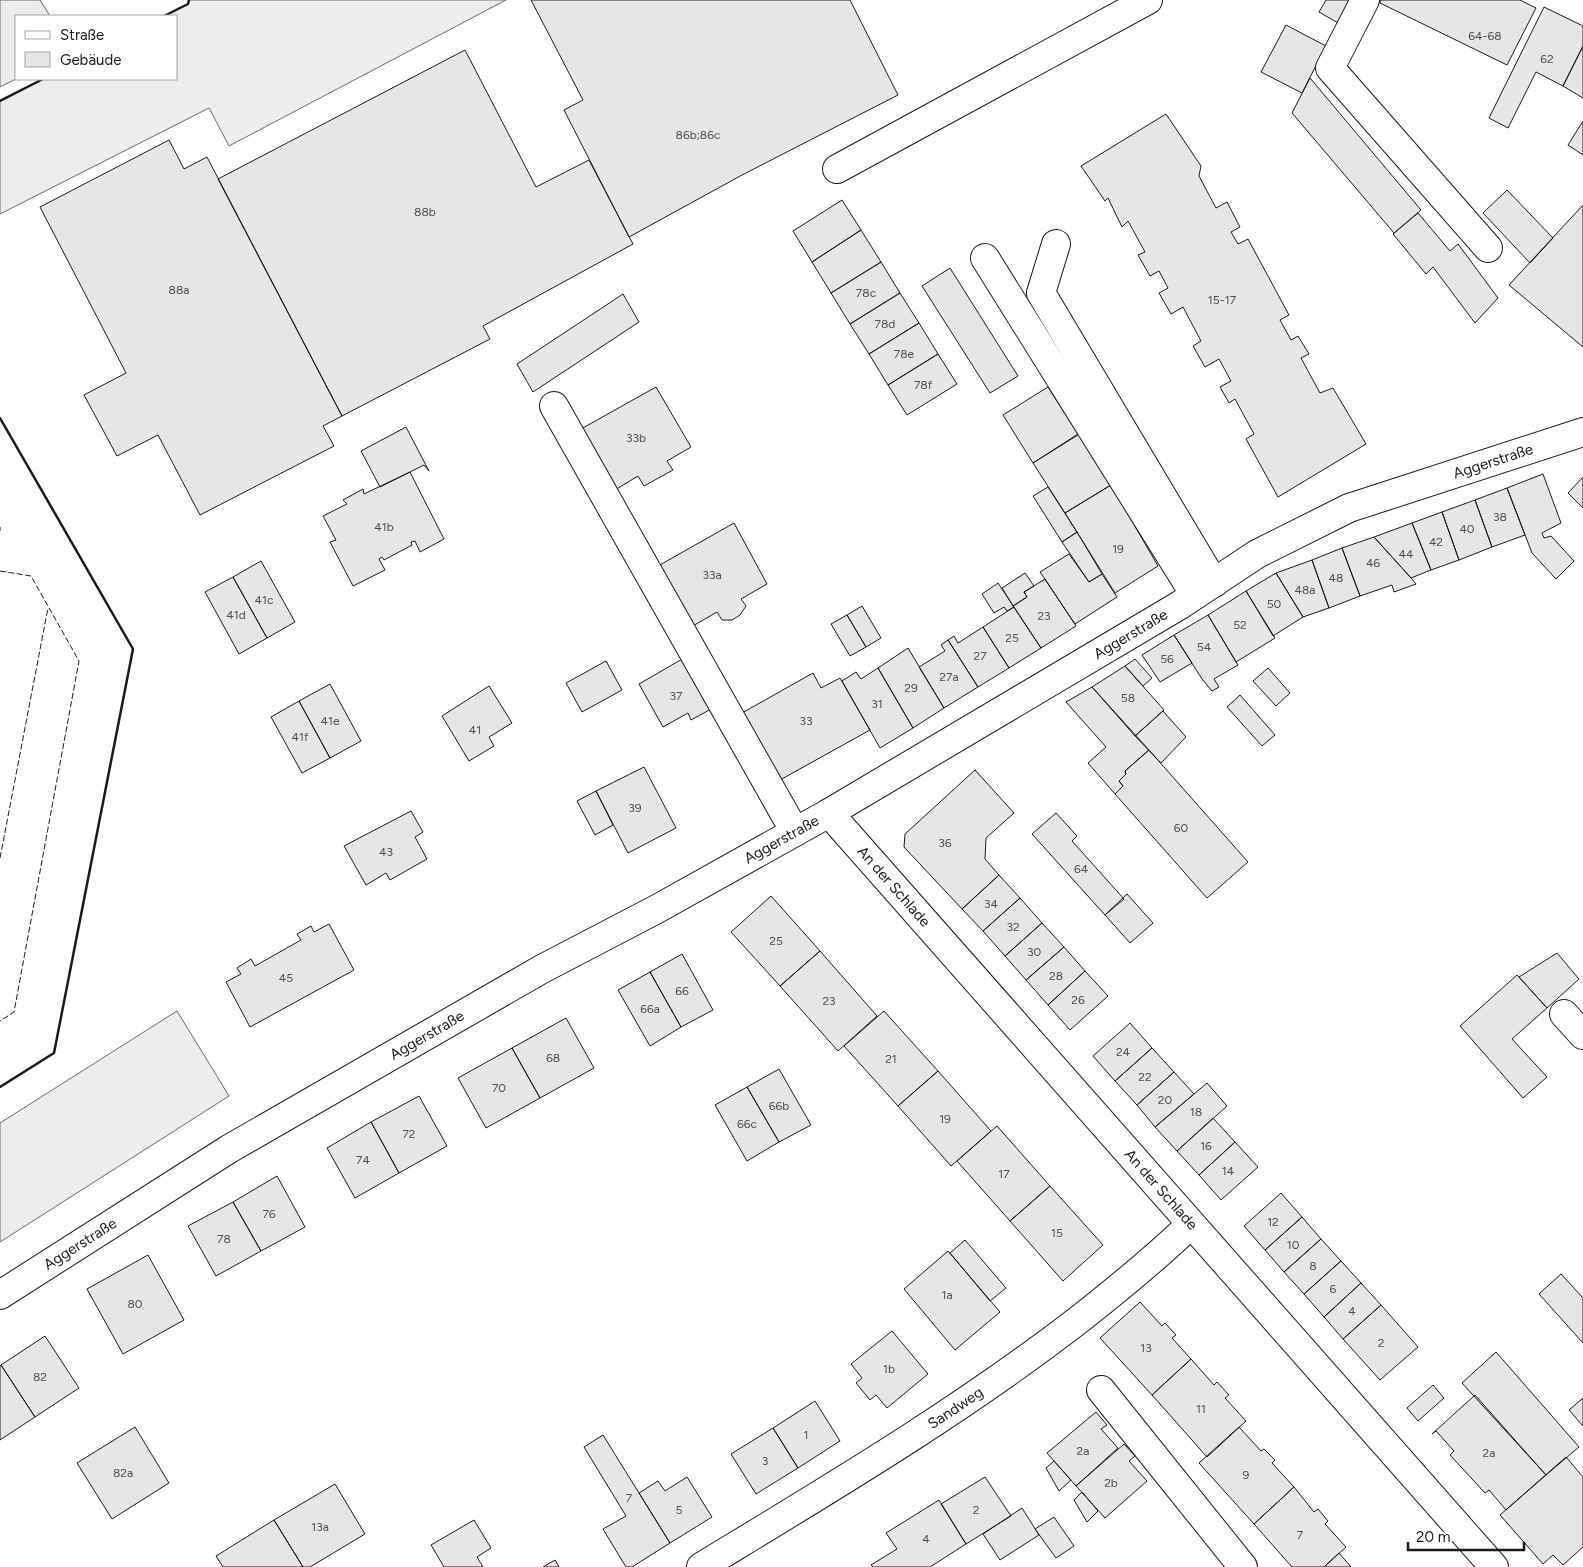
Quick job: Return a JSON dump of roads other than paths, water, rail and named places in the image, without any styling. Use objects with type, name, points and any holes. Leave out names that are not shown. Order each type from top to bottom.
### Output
[{"type":"street","points":[[837,169],[1148,0]]},
{"type":"street","points":[[1365,0],[1330,68],[1488,248]]},
{"type":"street","points":[[1056,244],[1040,293],[1204,589]]},
{"type":"street","points":[[985,258],[1204,589]]},
{"type":"street","points":[[554,406],[795,832]]},
{"type":"street","name":"Aggerstraße","points":[[0,1295],[229,1149],[542,969],[829,813],[1204,589],[1257,554],[1349,508],[1583,432]]},
{"type":"street","name":"An der Schlade","points":[[829,813],[1494,1567]]},
{"type":"street","points":[[1564,1014],[1583,1035]]},
{"type":"street","name":"Sandweg","points":[[701,1567],[928,1428],[1045,1346],[1155,1260],[1191,1224]]},
{"type":"street","points":[[1101,1390],[1243,1567]]}]
